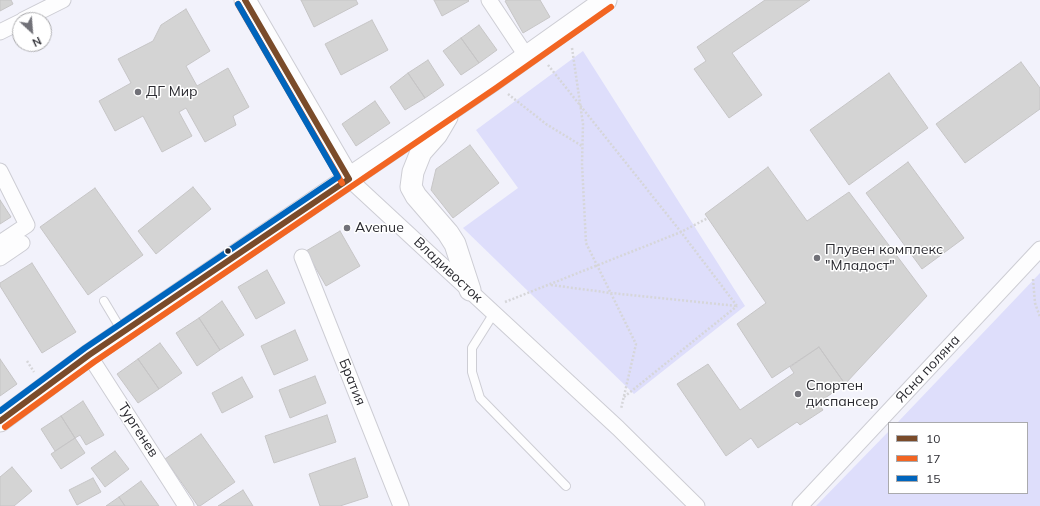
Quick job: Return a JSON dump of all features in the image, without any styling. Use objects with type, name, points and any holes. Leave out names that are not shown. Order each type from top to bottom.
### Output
[{"type":"street","points":[[39,12],[64,0]]},
{"type":"street","name":"Владивосток","points":[[244,0],[349,178],[618,428],[697,506]]},
{"type":"street","points":[[489,0],[532,54]]},
{"type":"street","points":[[0,422],[122,332],[532,54],[606,0]]},
{"type":"street","points":[[0,32],[12,26]]},
{"type":"street","points":[[450,110],[437,134],[421,152],[413,172],[411,187],[416,196],[448,233],[454,244],[470,290]]},
{"type":"street","points":[[0,171],[27,226],[0,243]]},
{"type":"street","points":[[0,258],[22,243]]},
{"type":"street","name":"Ясна поляна","points":[[800,506],[1035,254]]},
{"type":"street","name":"Братия","points":[[302,257],[401,506]]},
{"type":"street","name":"Тургенев","points":[[89,355],[186,506]]},
{"type":"lane","points":[[104,301],[122,332]]},
{"type":"lane","points":[[492,310],[472,348],[472,372],[480,398],[566,486]]},
{"type":"path","points":[[569,27],[583,124],[586,243],[636,344],[623,398],[618,428]]},
{"type":"path","points":[[532,54],[580,106],[681,232],[737,306]]},
{"type":"path","points":[[492,81],[546,124],[583,146]]},
{"type":"path","points":[[492,310],[550,284],[681,232],[708,218]]},
{"type":"path","points":[[1035,254],[1035,303],[1040,317]]},
{"type":"path","points":[[550,284],[611,293],[737,306]]},
{"type":"path","points":[[623,398],[737,306]]},
{"type":"shaded area","points":[[583,51],[745,306],[634,394],[463,228],[518,188],[476,130]]},
{"type":"shaded area","points":[[1040,273],[1040,506],[816,506],[888,432],[888,494],[1028,494],[1028,422],[898,422]]},
{"type":"building","points":[[0,0],[11,0],[13,4],[0,11]]},
{"type":"building","points":[[301,0],[356,0],[358,4],[314,27]]},
{"type":"building","points":[[434,0],[468,0],[469,1],[442,16]]},
{"type":"building","points":[[540,0],[550,17],[523,33],[505,1]]},
{"type":"building","points":[[765,0],[810,0],[732,53],[762,95],[729,118],[694,69],[706,61],[697,47]]},
{"type":"building","points":[[186,9],[210,51],[186,66],[197,86],[228,68],[249,107],[233,116],[236,125],[205,142],[186,108],[179,112],[192,136],[162,152],[143,116],[115,131],[99,101],[131,83],[118,59],[153,41],[161,25]]},
{"type":"building","points":[[372,20],[388,50],[341,75],[325,44]]},
{"type":"building","points":[[479,25],[497,50],[479,63],[461,38]]},
{"type":"building","points":[[461,38],[479,63],[461,75],[443,51]]},
{"type":"building","points":[[428,60],[444,85],[425,98],[408,73]]},
{"type":"building","points":[[1021,62],[1040,88],[1040,109],[965,163],[936,124]]},
{"type":"building","points":[[408,73],[425,98],[405,110],[390,87]]},
{"type":"building","points":[[889,73],[928,128],[849,185],[810,130]]},
{"type":"building","points":[[375,101],[390,123],[356,146],[342,124]]},
{"type":"building","points":[[470,145],[499,183],[453,218],[431,190],[436,169]]},
{"type":"building","points":[[908,162],[964,238],[922,269],[866,193]]},
{"type":"building","name":"Плувен комплекс \"Младост\"","points":[[768,167],[807,221],[849,192],[927,296],[845,384],[819,347],[772,378],[737,324],[766,303],[705,214]]},
{"type":"building","points":[[193,187],[211,209],[156,254],[138,231]]},
{"type":"building","points":[[95,188],[143,255],[88,295],[40,227]]},
{"type":"building","points":[[0,200],[11,217],[0,224]]},
{"type":"building","points":[[340,231],[360,266],[326,286],[306,251]]},
{"type":"building","points":[[32,263],[76,332],[42,353],[0,286],[0,283]]},
{"type":"building","points":[[267,270],[285,303],[256,319],[238,287]]},
{"type":"building","points":[[222,301],[244,335],[220,350],[199,318]]},
{"type":"building","points":[[199,318],[220,350],[197,366],[176,333]]},
{"type":"building","points":[[295,330],[308,360],[274,375],[261,346]]},
{"type":"building","points":[[160,343],[182,373],[159,389],[138,359]]},
{"type":"building","name":"Спортен диспансер","points":[[819,347],[845,384],[818,403],[823,410],[800,425],[797,422],[758,448],[751,438],[726,456],[677,384],[708,364],[740,410],[794,373],[790,367]]},
{"type":"building","points":[[0,359],[17,384],[0,396]]},
{"type":"building","points":[[138,359],[159,389],[138,403],[117,374]]},
{"type":"building","points":[[315,376],[326,403],[290,418],[279,390]]},
{"type":"building","points":[[242,377],[253,397],[222,413],[212,393]]},
{"type":"building","points":[[83,401],[104,435],[86,445],[80,435],[75,438],[61,416]]},
{"type":"building","points":[[327,415],[336,442],[274,463],[265,436]]},
{"type":"building","points":[[61,416],[75,438],[55,451],[41,429]]},
{"type":"building","points":[[201,434],[235,482],[198,506],[165,459]]},
{"type":"building","points":[[75,438],[85,453],[61,469],[51,454]]},
{"type":"building","points":[[115,451],[129,469],[105,487],[91,468]]},
{"type":"building","points":[[355,458],[368,497],[340,506],[320,506],[309,474]]},
{"type":"building","points":[[12,467],[32,491],[14,506],[0,506],[0,477]]},
{"type":"building","points":[[93,478],[101,492],[77,505],[69,490]]},
{"type":"building","points":[[141,481],[159,506],[125,506],[119,497]]},
{"type":"building","points":[[243,490],[253,506],[218,506]]},
{"type":"building","points":[[119,497],[125,506],[106,506]]},
{"type":"transit line","name":"10","points":[[245,0],[349,179]]},
{"type":"transit line","name":"17","points":[[238,4],[342,183]]},
{"type":"transit line","name":"15","points":[[0,411],[85,348],[338,177],[238,4]]},
{"type":"transit line","name":"17","points":[[5,427],[94,362],[496,88],[611,7]]},
{"type":"transit line","name":"10","points":[[0,421],[89,355],[349,179]]},
{"type":"place","name":"ДГ Мир","points":[[138,92]]},
{"type":"place","name":"Avenue","points":[[347,228]]},
{"type":"place","name":"Плувен комплекс \"Младост\"","points":[[817,258]]},
{"type":"place","name":"Спортен диспансер","points":[[798,394]]}]
